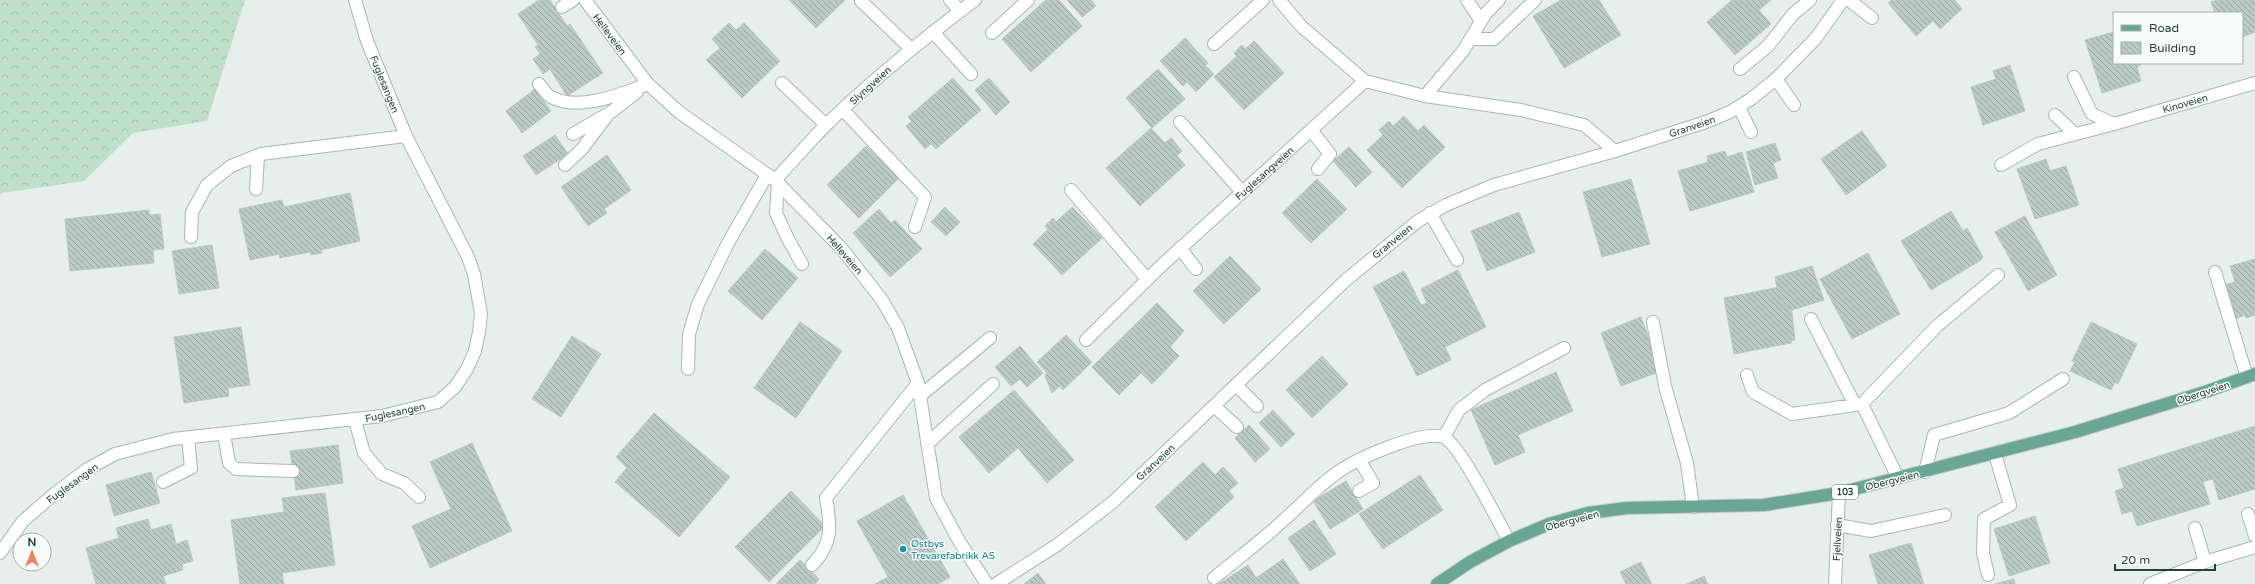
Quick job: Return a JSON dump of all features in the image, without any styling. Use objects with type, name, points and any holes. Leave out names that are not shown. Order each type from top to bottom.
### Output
[{"type":"main road","name":"Øbergveien","points":[[1437,584],[1470,562],[1509,542],[1549,524],[1588,513],[1627,508],[1764,505],[1839,494],[1995,454],[2198,395],[2251,376]]},
{"type":"street","name":"Fuglesangen","points":[[0,553],[23,521],[86,470],[115,454],[173,439],[355,420],[409,411],[438,402],[455,387],[466,369],[474,351],[479,332],[481,314],[474,274],[468,257],[406,136],[367,41],[355,0]]},
{"type":"street","points":[[562,7],[573,0]]},
{"type":"street","name":"Helleveien","points":[[585,0],[648,84],[679,112],[774,180],[843,250],[882,300],[898,328],[918,383],[936,498],[959,542],[987,584]]},
{"type":"street","points":[[950,0],[960,11]]},
{"type":"street","name":"Slyngveien","points":[[688,369],[689,334],[698,304],[728,243],[774,180],[826,125],[911,49],[974,0]]},
{"type":"street","points":[[992,33],[1028,0]]},
{"type":"street","points":[[1214,44],[1263,0]]},
{"type":"street","points":[[1279,0],[1301,26],[1365,81],[1425,96],[1521,110],[1584,125],[1615,151]]},
{"type":"street","points":[[1466,0],[1481,21]]},
{"type":"street","points":[[1425,96],[1464,52],[1481,21],[1499,0]]},
{"type":"street","points":[[1471,39],[1494,39],[1535,0]]},
{"type":"street","points":[[1740,69],[1768,46],[1793,14],[1810,0]]},
{"type":"street","name":"Granveien","points":[[996,584],[1057,545],[1113,502],[1346,280],[1394,240],[1430,213],[1470,194],[1494,185],[1615,151],[1706,122],[1739,107],[1776,79],[1816,38],[1843,0]]},
{"type":"street","points":[[1849,0],[1872,18]]},
{"type":"street","points":[[861,1],[911,49]]},
{"type":"street","points":[[933,32],[971,74]]},
{"type":"street","points":[[2074,77],[2092,114],[2114,124]]},
{"type":"street","points":[[1776,79],[1794,105]]},
{"type":"street","name":"Fuglesangveien","points":[[1086,340],[1180,248],[1365,81]]},
{"type":"street","points":[[782,83],[826,125]]},
{"type":"street","name":"Kinoveien","points":[[2001,165],[2038,144],[2114,124],[2255,83]]},
{"type":"street","points":[[538,84],[551,97],[586,103],[612,97],[648,84]]},
{"type":"street","points":[[573,134],[611,112],[648,84]]},
{"type":"street","points":[[1739,107],[1751,132]]},
{"type":"street","points":[[843,110],[925,197],[915,227]]},
{"type":"street","points":[[566,165],[582,149],[611,112]]},
{"type":"street","points":[[2054,115],[2075,134]]},
{"type":"street","points":[[1180,122],[1242,192]]},
{"type":"street","points":[[1311,130],[1330,154],[1318,169]]},
{"type":"street","points":[[191,237],[192,212],[207,185],[231,166],[258,156],[406,136]]},
{"type":"street","points":[[256,189],[258,156]]},
{"type":"street","points":[[774,180],[776,213],[802,264]]},
{"type":"street","points":[[1071,190],[1147,279]]},
{"type":"street","points":[[1430,213],[1458,260]]},
{"type":"street","points":[[1180,248],[1196,269]]},
{"type":"street","points":[[2215,272],[2251,376]]},
{"type":"street","points":[[1747,375],[1753,392],[1792,414],[1858,405],[1937,326],[1998,275]]},
{"type":"street","points":[[1811,319],[1898,478]]},
{"type":"street","points":[[1653,322],[1665,386],[1687,463],[1693,507]]},
{"type":"street","points":[[920,396],[990,338]]},
{"type":"street","points":[[1444,437],[1459,410],[1485,390],[1564,348]]},
{"type":"street","points":[[1925,472],[1934,435],[2009,413],[2063,378]]},
{"type":"street","points":[[812,565],[823,554],[829,534],[830,518],[826,498],[918,383]]},
{"type":"street","points":[[927,444],[993,384]]},
{"type":"street","points":[[1236,385],[1258,406]]},
{"type":"street","points":[[1214,406],[1237,427]]},
{"type":"street","points":[[355,420],[364,453],[382,474],[404,483],[419,497]]},
{"type":"street","points":[[224,434],[229,463],[236,469],[293,471]]},
{"type":"street","points":[[1214,578],[1286,518],[1308,495],[1340,471],[1360,460],[1394,445],[1421,436],[1444,437],[1458,450],[1509,542]]},
{"type":"street","points":[[163,482],[191,468],[188,438]]},
{"type":"street","points":[[1988,575],[1983,553],[1984,519],[2010,505],[1995,454]]},
{"type":"street","points":[[1359,491],[1373,483],[1360,460]]},
{"type":"street","name":"Fjellveien","points":[[1835,584],[1839,494]]},
{"type":"street","points":[[2248,514],[2255,536]]},
{"type":"street","points":[[1837,525],[1871,531],[1945,515]]},
{"type":"street","points":[[2195,528],[2205,562]]},
{"type":"street","points":[[2150,584],[2205,562],[2255,547]]},
{"type":"green space","points":[[0,0],[245,0],[207,121],[133,133],[84,181],[2,193],[0,195]]},
{"type":"building","points":[[539,0],[550,0],[567,26],[570,24],[603,73],[567,96],[550,69],[543,74],[533,59],[540,54],[535,47],[538,45],[518,14]]},
{"type":"building","points":[[789,0],[845,0],[816,28]]},
{"type":"building","points":[[1046,0],[1059,0],[1082,26],[1031,72],[1002,39]]},
{"type":"building","points":[[1067,0],[1091,0],[1096,6],[1082,17]]},
{"type":"building","points":[[1561,0],[1599,0],[1621,35],[1564,68],[1533,16]]},
{"type":"building","points":[[1732,0],[1750,0],[1771,24],[1735,55],[1707,22]]},
{"type":"building","points":[[1750,0],[1771,0],[1759,10]]},
{"type":"building","points":[[1891,0],[1955,0],[1962,9],[1940,29],[1933,21],[1916,36],[1888,3]]},
{"type":"building","points":[[2218,0],[2255,0],[2255,32],[2243,37],[2243,12],[2215,12],[2211,2]]},
{"type":"building","points":[[729,23],[736,30],[744,23],[780,61],[742,98],[706,60],[720,48],[712,39]]},
{"type":"building","points":[[2113,32],[2113,64],[2141,64],[2137,67],[2141,81],[2102,93],[2085,40]]},
{"type":"building","points":[[1185,38],[1208,63],[1205,65],[1214,74],[1196,92],[1187,82],[1183,86],[1160,61]]},
{"type":"building","points":[[1254,41],[1284,73],[1244,110],[1214,77],[1237,56],[1234,53],[1242,45],[1245,49]]},
{"type":"building","points":[[2010,65],[2025,111],[1983,125],[1971,87],[1996,79],[1993,71]]},
{"type":"building","points":[[1158,69],[1185,99],[1152,128],[1126,98]]},
{"type":"building","points":[[953,78],[981,110],[936,149],[931,144],[925,149],[906,126],[912,121],[908,117]]},
{"type":"building","points":[[989,78],[1010,102],[996,115],[975,90]]},
{"type":"building","points":[[535,89],[551,111],[522,133],[506,111]]},
{"type":"building","points":[[1404,116],[1418,131],[1424,125],[1445,147],[1402,188],[1367,150],[1383,135],[1379,130],[1389,121],[1393,126]]},
{"type":"building","points":[[1151,128],[1165,143],[1171,138],[1182,151],[1177,156],[1185,165],[1140,206],[1106,168]]},
{"type":"building","points":[[1862,131],[1887,166],[1846,195],[1821,159]]},
{"type":"building","points":[[555,135],[568,154],[536,175],[523,156]]},
{"type":"building","points":[[1775,143],[1781,160],[1773,163],[1778,178],[1755,185],[1746,152]]},
{"type":"building","points":[[866,146],[899,178],[859,218],[827,185]]},
{"type":"building","points":[[1349,147],[1372,172],[1356,187],[1333,161]]},
{"type":"building","points":[[1725,151],[1727,157],[1742,152],[1754,192],[1690,211],[1678,171],[1708,162],[1707,156]]},
{"type":"building","points":[[607,155],[631,190],[604,209],[607,213],[588,226],[561,187]]},
{"type":"building","points":[[2046,159],[2050,171],[2066,166],[2079,205],[2035,219],[2017,169]]},
{"type":"building","points":[[1317,179],[1347,209],[1311,243],[1282,213]]},
{"type":"building","points":[[1631,179],[1650,244],[1602,257],[1583,192]]},
{"type":"building","points":[[350,193],[360,241],[321,250],[322,253],[311,255],[310,252],[280,258],[279,254],[250,260],[239,209],[282,200],[284,207]]},
{"type":"building","points":[[945,207],[960,222],[946,236],[931,222]]},
{"type":"building","points":[[1072,207],[1102,238],[1062,275],[1033,244],[1048,229],[1045,226],[1053,218],[1056,222]]},
{"type":"building","points":[[879,209],[891,223],[895,220],[922,249],[890,277],[853,233]]},
{"type":"building","points":[[149,210],[149,215],[160,214],[164,249],[153,250],[154,263],[70,271],[65,219]]},
{"type":"building","points":[[1951,211],[1963,231],[1967,228],[1983,257],[1981,260],[1931,290],[1901,241]]},
{"type":"building","points":[[1519,212],[1535,252],[1487,271],[1471,231]]},
{"type":"building","points":[[2025,216],[2057,275],[2028,291],[1995,232]]},
{"type":"building","points":[[212,245],[219,288],[179,294],[172,251]]},
{"type":"building","points":[[765,249],[798,278],[762,320],[728,291]]},
{"type":"building","points":[[1868,253],[1900,314],[1852,339],[1820,279]]},
{"type":"building","points":[[1230,256],[1261,289],[1224,324],[1193,291]]},
{"type":"building","points":[[2255,259],[2255,315],[2246,318],[2245,315],[2235,319],[2225,285],[2235,282],[2230,266]]},
{"type":"building","points":[[1812,266],[1824,300],[1792,310],[1791,304],[1784,305],[1780,287],[1777,288],[1775,277]]},
{"type":"building","points":[[1458,270],[1486,327],[1445,347],[1451,360],[1417,376],[1373,287],[1404,271],[1421,305],[1427,303],[1421,289]]},
{"type":"building","points":[[1780,287],[1784,305],[1791,304],[1795,340],[1791,341],[1791,343],[1734,354],[1724,298]]},
{"type":"building","points":[[1157,303],[1184,331],[1170,347],[1179,356],[1152,384],[1141,373],[1119,395],[1092,367]]},
{"type":"building","points":[[1641,317],[1661,371],[1621,386],[1601,333]]},
{"type":"building","points":[[800,322],[842,351],[796,418],[754,388]]},
{"type":"building","points":[[2091,322],[2137,344],[2118,384],[2115,382],[2111,390],[2070,371],[2075,362],[2072,361]]},
{"type":"building","points":[[241,327],[250,385],[228,388],[229,396],[184,403],[174,337]]},
{"type":"building","points":[[1066,335],[1092,362],[1063,390],[1060,386],[1052,393],[1045,376],[1047,373],[1037,362]]},
{"type":"building","points":[[572,336],[601,354],[561,417],[532,399]]},
{"type":"building","points":[[1020,346],[1043,373],[1027,387],[1020,379],[1011,386],[995,367]]},
{"type":"building","points":[[1322,356],[1348,384],[1312,418],[1286,390]]},
{"type":"building","points":[[1556,372],[1573,411],[1518,435],[1525,452],[1495,465],[1471,410]]},
{"type":"building","points":[[1014,390],[1074,460],[1047,483],[1018,448],[989,473],[959,437]]},
{"type":"building","points":[[1273,410],[1295,434],[1281,447],[1259,423]]},
{"type":"building","points":[[654,413],[730,477],[679,537],[615,482],[627,468],[616,457]]},
{"type":"building","points":[[1249,425],[1270,449],[1255,462],[1235,438]]},
{"type":"building","points":[[2255,426],[2255,489],[2219,500],[2213,479],[2209,480],[2197,444]]},
{"type":"building","points":[[472,443],[512,531],[430,568],[412,526],[451,509],[430,462]]},
{"type":"building","points":[[2197,444],[2209,480],[2203,482],[2210,504],[2137,526],[2132,511],[2122,514],[2115,491],[2124,488],[2118,469]]},
{"type":"building","points":[[338,445],[343,483],[296,490],[290,451]]},
{"type":"building","points":[[1203,462],[1215,475],[1223,467],[1238,483],[1229,491],[1234,497],[1186,541],[1155,507]]},
{"type":"building","points":[[151,472],[160,503],[114,516],[106,485]]},
{"type":"building","points":[[1420,475],[1443,510],[1383,549],[1359,514]]},
{"type":"building","points":[[1346,481],[1363,509],[1330,529],[1313,501]]},
{"type":"building","points":[[791,491],[825,526],[769,582],[735,547]]},
{"type":"building","points":[[325,493],[335,565],[282,573],[284,584],[240,584],[231,520],[284,512],[282,498]]},
{"type":"building","name":"Østbys Trevarefabrikk AS","points":[[903,495],[950,577],[938,584],[875,584],[888,577],[857,521]]},
{"type":"building","points":[[2035,516],[2050,563],[2009,576],[1994,529]]},
{"type":"building","points":[[148,519],[151,530],[171,524],[176,544],[187,540],[193,561],[182,564],[183,570],[163,576],[166,584],[96,584],[86,548],[119,538],[116,528]]},
{"type":"building","points":[[1314,520],[1336,554],[1310,571],[1288,538]]},
{"type":"building","points":[[1911,543],[1924,584],[1878,584],[1869,555]]},
{"type":"building","points":[[1283,559],[1300,584],[1219,584],[1248,565],[1256,578]]},
{"type":"building","points":[[800,560],[819,579],[815,584],[776,584]]},
{"type":"building","points":[[1641,562],[1652,584],[1626,584],[1620,572]]},
{"type":"building","points":[[1038,573],[1046,584],[1024,584]]},
{"type":"building","points":[[1704,576],[1708,584],[1687,584]]},
{"type":"building","points":[[2014,579],[2015,584],[1995,584]]},
{"type":"place","name":"Østbys Trevarefabrikk AS","points":[[903,549]]}]
